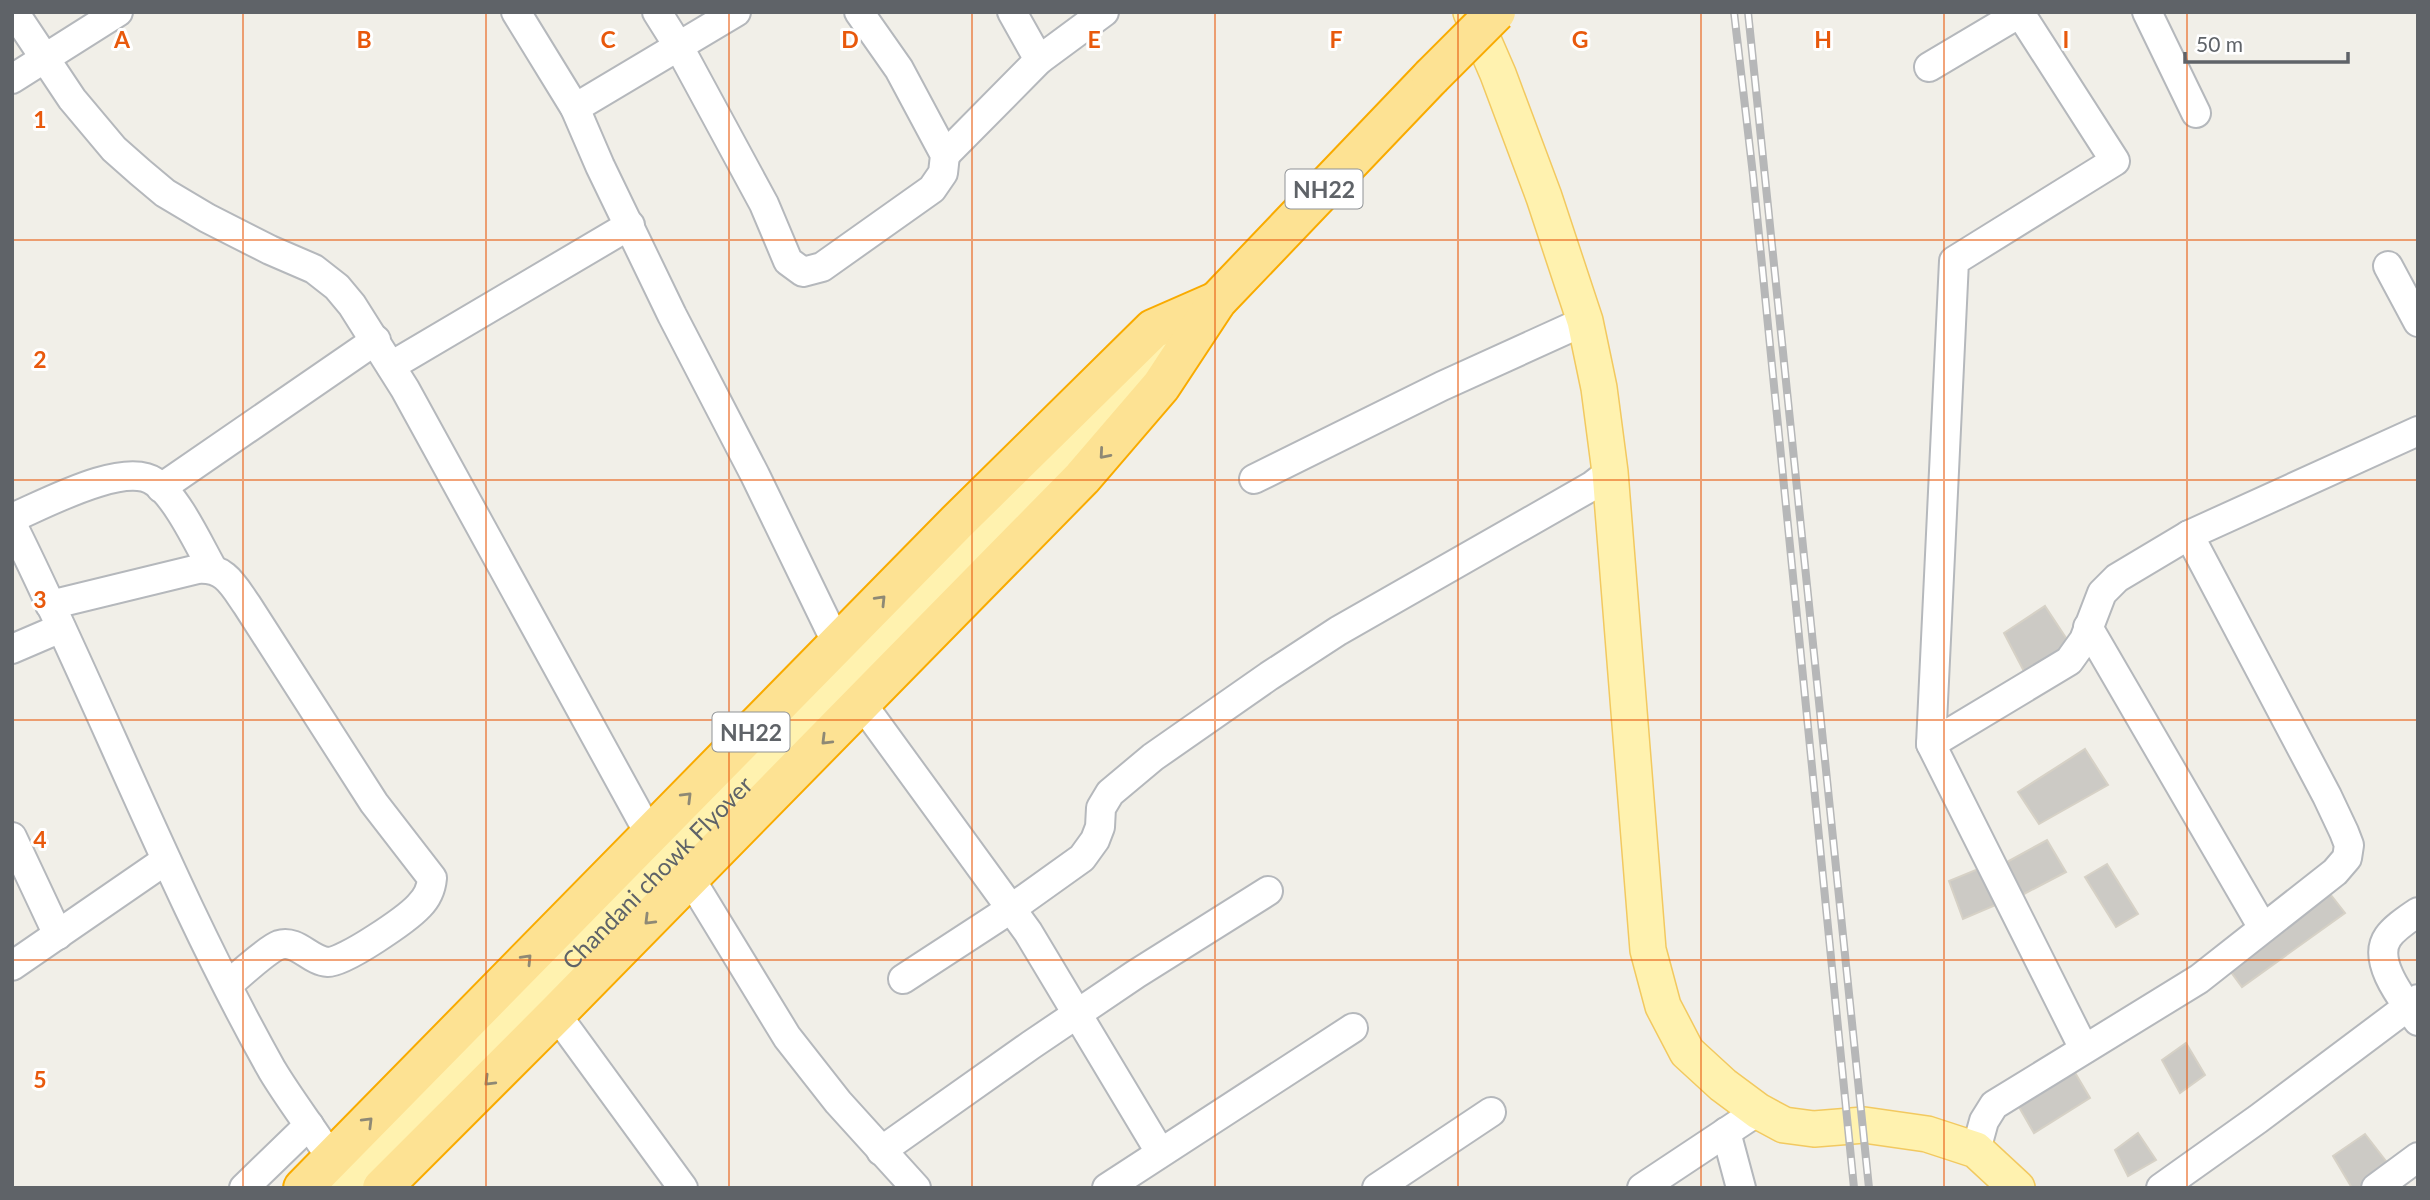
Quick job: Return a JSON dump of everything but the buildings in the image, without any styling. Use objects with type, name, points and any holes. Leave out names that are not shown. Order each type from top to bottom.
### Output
[{"type":"highway","name":"NH22","points":[[382,1188],[1082,478],[1161,386],[1217,301],[1496,12]]},
{"type":"highway","name":"NH22","points":[[303,1188],[339,1173],[650,835],[957,522],[1153,329],[1217,301]]},
{"type":"main road","points":[[1471,12],[1498,74],[1544,197],[1585,321],[1599,388],[1610,472],[1648,950],[1663,1006],[1687,1052],[1723,1085],[1758,1111],[1784,1125],[1814,1129],[1864,1125],[1927,1134],[1976,1150],[2017,1188]]},
{"type":"main road","name":"Chandani chowk Flyover","points":[[339,1173],[1084,437],[1217,301]]},
{"type":"street","points":[[14,12],[72,99],[114,149],[139,172],[166,193],[207,218],[314,269],[337,287],[352,304],[391,366],[650,835]]},
{"type":"street","points":[[12,79],[118,12]]},
{"type":"street","points":[[516,12],[575,108],[672,315],[755,475],[837,644]]},
{"type":"street","points":[[657,12],[679,47],[764,204],[788,261],[803,272],[822,267],[932,189],[943,173],[945,155],[899,69],[859,12]]},
{"type":"street","points":[[575,108],[736,12]]},
{"type":"street","points":[[1012,12],[1039,60]]},
{"type":"street","points":[[945,155],[1039,60],[1104,12]]},
{"type":"street","points":[[2147,12],[2196,113]]},
{"type":"street","points":[[1928,68],[2021,13],[2115,162],[1954,261],[1931,744],[2084,1049]]},
{"type":"street","points":[[391,366],[630,225]]},
{"type":"street","points":[[2388,266],[2418,322]]},
{"type":"street","points":[[1254,479],[1443,386],[1585,321]]},
{"type":"street","points":[[161,488],[376,340]]},
{"type":"street","points":[[1931,744],[2069,661],[2084,640],[2102,593],[2117,578],[2189,535],[2418,431]]},
{"type":"street","points":[[903,979],[1012,908],[1082,858],[1096,840],[1101,808],[1110,793],[1153,757],[1338,631],[1591,486],[1610,472]]},
{"type":"street","points":[[228,985],[279,945],[294,945],[311,957],[329,962],[345,957],[418,907],[430,892],[432,878],[374,803],[247,604],[228,578],[212,568],[188,524],[161,488],[155,481],[136,476],[117,476],[15,533],[166,860],[228,985],[273,1071],[339,1173]]},
{"type":"street","points":[[1976,1150],[1984,1121],[1993,1105],[2199,979],[2335,872],[2347,858],[2349,845],[2327,796],[2189,535]]},
{"type":"street","points":[[12,649],[56,617],[198,569],[212,568]]},
{"type":"street","points":[[2088,627],[2263,929]]},
{"type":"street","points":[[862,704],[1012,908],[1160,1152]]},
{"type":"street","points":[[12,837],[58,934]]},
{"type":"street","points":[[12,967],[166,860]]},
{"type":"street","points":[[690,878],[787,1037],[881,1151],[916,1188]]},
{"type":"street","points":[[881,1151],[1076,1014],[1269,891]]},
{"type":"street","points":[[2161,1188],[2415,1009],[2384,962],[2383,948],[2388,936],[2418,912]]},
{"type":"street","points":[[556,1014],[683,1188]]},
{"type":"street","points":[[1107,1188],[1353,1028]]},
{"type":"street","points":[[1642,1188],[1758,1111]]},
{"type":"street","points":[[1377,1188],[1491,1112]]},
{"type":"street","points":[[244,1188],[309,1125]]},
{"type":"street","points":[[1726,1132],[1741,1188]]},
{"type":"street","points":[[2376,1188],[2418,1157]]},
{"type":"railway","points":[[1734,12],[1753,175],[1854,1188]]},
{"type":"railway","points":[[1748,12],[1869,1188]]}]
